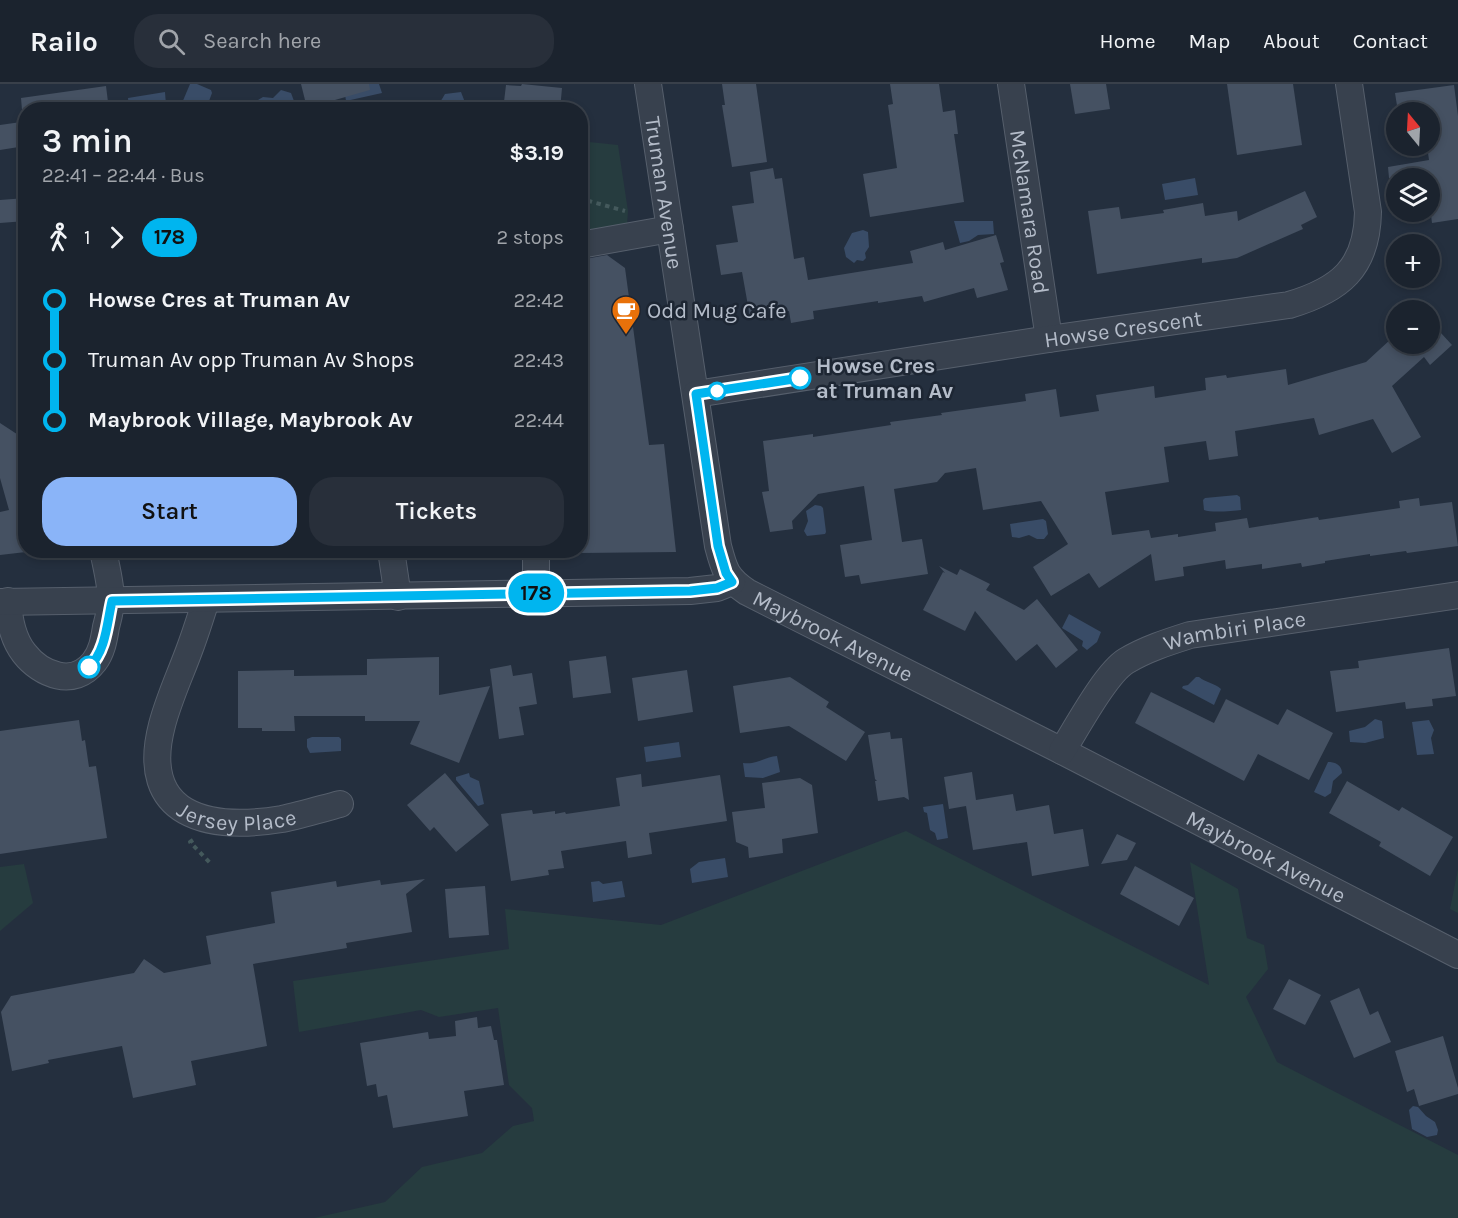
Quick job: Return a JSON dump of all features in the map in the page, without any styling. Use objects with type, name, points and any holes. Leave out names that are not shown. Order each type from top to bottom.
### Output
[{"type":"street","name":"Truman Avenue","points":[[648,84],[718,546],[726,573],[732,582]]},
{"type":"street","name":"McNamara Road","points":[[1011,84],[1048,339]]},
{"type":"street","name":"Howse Crescent","points":[[696,394],[1289,304],[1315,297],[1331,289],[1346,275],[1357,261],[1368,232],[1368,212],[1349,84]]},
{"type":"street","points":[[588,244],[670,230]]},
{"type":"street","points":[[4,602],[23,653],[43,671],[59,677],[73,676],[84,671],[94,662],[102,647],[112,601],[104,558]]},
{"type":"street","points":[[392,558],[398,597]]},
{"type":"street","points":[[536,558],[536,593]]},
{"type":"street","name":"Maybrook Avenue","points":[[4,602],[690,591],[717,588],[732,582],[1458,955]]},
{"type":"street","name":"Wambiri Place","points":[[1062,751],[1093,701],[1124,662],[1154,647],[1190,635],[1458,595]]},
{"type":"street","name":"Jersey Place","points":[[206,600],[161,726],[157,773],[161,786],[175,804],[187,813],[225,823],[282,819],[340,804]]},
{"type":"path","points":[[588,200],[622,209],[631,216]]},
{"type":"path","points":[[190,842],[212,864]]},
{"type":"green space","points":[[588,142],[618,145],[628,211],[627,225],[588,232]]},
{"type":"green space","points":[[906,831],[1209,985],[1190,862],[1238,889],[1247,938],[1264,945],[1268,969],[1246,997],[1277,1062],[1458,1155],[1458,1218],[314,1218],[385,1202],[422,1167],[482,1153],[513,1126],[534,1121],[532,1108],[509,1085],[498,1008],[439,1017],[421,1010],[299,1032],[293,981],[509,949],[505,909],[661,925]]},
{"type":"green space","points":[[24,864],[33,903],[0,931],[0,867]]},
{"type":"green space","points":[[1458,869],[1458,913],[1450,909]]},
{"type":"water","points":[[190,84],[197,84],[211,90],[209,102],[182,102]]},
{"type":"water","points":[[347,84],[379,84],[382,93],[346,101],[344,88]]},
{"type":"water","points":[[281,90],[291,93],[294,101],[258,102],[263,97],[273,98]]},
{"type":"water","points":[[165,92],[166,102],[128,102],[128,98]]},
{"type":"water","points":[[461,92],[465,102],[440,102],[445,94]]},
{"type":"water","points":[[1195,178],[1198,195],[1165,200],[1162,184]]},
{"type":"water","points":[[954,221],[993,221],[994,234],[978,235],[969,241],[960,243]]},
{"type":"water","points":[[863,230],[868,232],[869,247],[865,253],[866,258],[854,263],[846,257],[844,248],[852,233]]},
{"type":"water","points":[[1237,495],[1240,497],[1241,510],[1217,512],[1204,510],[1203,500],[1205,498]]},
{"type":"water","points":[[815,505],[823,508],[826,532],[807,536],[804,531],[808,521],[806,511]]},
{"type":"water","points":[[1043,519],[1046,521],[1048,534],[1044,539],[1037,539],[1029,535],[1019,538],[1012,537],[1010,524]]},
{"type":"water","points":[[1069,614],[1101,632],[1097,642],[1087,650],[1082,646],[1083,641],[1062,628]]},
{"type":"water","points":[[1196,677],[1221,689],[1214,705],[1182,688]]},
{"type":"water","points":[[1375,719],[1382,721],[1384,738],[1365,743],[1350,742],[1349,731],[1365,727]]},
{"type":"water","points":[[1429,720],[1434,730],[1431,738],[1434,754],[1417,755],[1412,722]]},
{"type":"water","points":[[339,737],[341,751],[310,753],[307,739]]},
{"type":"water","points":[[679,742],[681,757],[646,762],[644,747]]},
{"type":"water","points":[[777,756],[780,772],[763,778],[745,777],[743,763],[752,763]]},
{"type":"water","points":[[1328,762],[1338,764],[1342,773],[1333,781],[1331,793],[1325,797],[1314,792]]},
{"type":"water","points":[[469,773],[470,777],[479,781],[484,804],[478,806],[456,780],[456,777]]},
{"type":"water","points":[[943,804],[948,838],[937,840],[935,833],[930,830],[927,813],[924,812],[923,807]]},
{"type":"water","points":[[725,858],[728,877],[692,883],[690,869],[699,862]]},
{"type":"water","points":[[599,881],[603,884],[622,881],[625,897],[593,902],[591,882]]},
{"type":"water","points":[[1413,1106],[1418,1107],[1435,1122],[1437,1135],[1427,1137],[1412,1129],[1409,1110]]},
{"type":"building","points":[[301,84],[369,84],[370,90],[328,102],[306,102]]},
{"type":"building","points":[[522,84],[562,88],[561,102],[504,102],[506,85],[521,86]]},
{"type":"building","points":[[722,84],[756,84],[767,162],[732,167],[722,105],[725,105]]},
{"type":"building","points":[[890,84],[939,84],[943,112],[955,110],[958,134],[954,134],[964,202],[870,217],[863,174],[897,168],[888,105],[893,104]]},
{"type":"building","points":[[1070,84],[1106,84],[1110,109],[1075,114]]},
{"type":"building","points":[[1227,84],[1293,84],[1302,145],[1237,155]]},
{"type":"building","points":[[1454,85],[1458,116],[1458,219],[1440,222],[1440,168],[1388,168],[1429,160],[1428,156],[1440,156],[1440,102],[1396,102],[1395,93]]},
{"type":"building","points":[[106,86],[108,102],[21,102],[21,98]]},
{"type":"building","points":[[18,122],[18,147],[0,150],[0,125]]},
{"type":"building","points":[[773,168],[775,179],[782,178],[794,259],[804,257],[808,280],[913,263],[910,251],[943,242],[945,250],[996,235],[1004,262],[1000,263],[1008,290],[977,298],[974,288],[924,302],[922,296],[878,303],[878,301],[813,311],[814,319],[791,323],[789,311],[750,317],[742,272],[721,275],[716,245],[738,242],[732,206],[754,203],[750,172]]},
{"type":"building","points":[[1305,191],[1317,217],[1301,225],[1303,229],[1237,258],[1202,263],[1202,258],[1097,274],[1088,211],[1119,207],[1121,219],[1164,213],[1163,210],[1203,203],[1205,216],[1237,211],[1238,221]]},
{"type":"building","points":[[18,199],[18,222],[0,223],[0,200]]},
{"type":"building","points":[[607,255],[625,268],[649,445],[664,444],[676,552],[588,553],[588,259]]},
{"type":"building","points":[[1440,332],[1452,345],[1430,365],[1424,357],[1392,386],[1421,437],[1392,453],[1373,419],[1319,435],[1314,418],[1235,431],[1238,456],[1209,460],[1206,441],[1164,447],[1169,482],[1105,492],[1112,535],[1149,530],[1151,538],[1178,534],[1178,537],[1216,531],[1215,523],[1247,518],[1249,528],[1318,517],[1319,520],[1400,508],[1399,501],[1419,498],[1420,506],[1452,502],[1458,546],[1407,553],[1406,551],[1370,556],[1370,554],[1302,567],[1301,563],[1262,569],[1262,564],[1226,569],[1225,560],[1183,567],[1184,576],[1155,581],[1151,554],[1099,588],[1089,573],[1051,596],[1033,567],[1068,544],[1041,501],[983,510],[976,468],[945,473],[937,482],[894,489],[902,542],[922,539],[928,574],[861,584],[859,575],[845,577],[840,545],[872,540],[864,486],[818,494],[792,521],[793,529],[770,532],[762,492],[769,491],[763,441],[813,434],[813,437],[891,425],[890,422],[1026,401],[1025,394],[1056,389],[1060,417],[1099,411],[1096,395],[1154,386],[1155,398],[1206,390],[1205,378],[1226,375],[1227,378],[1286,369],[1288,385],[1366,362],[1386,344],[1386,354],[1440,354]]},
{"type":"building","points":[[0,423],[18,435],[18,553],[0,555],[0,512],[9,510],[0,478]]},
{"type":"building","points":[[939,566],[957,575],[960,569],[990,584],[986,590],[1024,610],[1037,599],[1078,650],[1056,668],[1037,644],[1016,661],[975,611],[965,631],[923,610],[943,572],[945,573]]},
{"type":"building","points":[[1449,648],[1456,696],[1432,699],[1433,706],[1406,709],[1405,702],[1336,712],[1330,671],[1359,668],[1358,661]]},
{"type":"building","points":[[606,656],[611,693],[573,698],[569,661]]},
{"type":"building","points":[[439,657],[439,695],[490,686],[459,763],[410,744],[420,721],[365,721],[365,716],[294,716],[295,731],[238,728],[238,671],[294,670],[294,676],[367,675],[367,659]]},
{"type":"building","points":[[511,665],[513,676],[532,673],[537,704],[519,707],[524,735],[499,739],[490,669]]},
{"type":"building","points":[[687,670],[693,712],[638,721],[632,678]]},
{"type":"building","points":[[790,677],[829,702],[826,707],[865,732],[846,761],[789,726],[740,733],[733,686]]},
{"type":"building","points":[[1151,692],[1214,723],[1226,699],[1278,725],[1287,709],[1333,733],[1309,780],[1258,754],[1244,781],[1135,723]]},
{"type":"building","points":[[79,720],[89,767],[96,766],[107,838],[0,854],[0,731]]},
{"type":"building","points":[[890,732],[891,739],[902,738],[909,800],[904,797],[878,801],[875,781],[877,781],[868,735]]},
{"type":"building","points":[[972,772],[976,800],[1013,794],[1016,811],[1049,805],[1054,834],[1083,829],[1089,866],[1032,876],[1027,842],[973,850],[966,806],[949,809],[944,777]]},
{"type":"building","points":[[445,773],[489,825],[456,852],[434,827],[430,831],[407,805]]},
{"type":"building","points":[[641,774],[642,787],[720,775],[727,821],[649,833],[652,854],[628,858],[626,841],[561,851],[564,868],[548,870],[549,875],[511,881],[501,814],[532,810],[533,814],[555,811],[555,814],[565,812],[566,814],[620,806],[616,778]]},
{"type":"building","points":[[800,778],[812,785],[818,833],[782,839],[783,853],[749,858],[748,847],[736,842],[732,812],[765,808],[762,783]]},
{"type":"building","points":[[1347,781],[1399,811],[1402,807],[1453,837],[1430,876],[1379,846],[1381,842],[1329,813]]},
{"type":"building","points":[[1117,834],[1136,843],[1127,860],[1101,864]]},
{"type":"building","points":[[1135,866],[1194,898],[1179,926],[1120,894]]},
{"type":"building","points":[[425,879],[406,894],[412,932],[346,943],[347,948],[253,964],[267,1046],[191,1061],[196,1085],[133,1098],[122,1046],[48,1060],[49,1063],[12,1071],[1,1012],[11,996],[134,973],[144,959],[164,973],[211,964],[206,936],[275,923],[271,892],[336,881],[337,887],[380,880],[381,885]]},
{"type":"building","points":[[485,886],[489,935],[449,938],[445,889]]},
{"type":"building","points":[[1289,979],[1321,995],[1305,1025],[1273,1009]]},
{"type":"building","points":[[1359,988],[1370,1015],[1378,1011],[1391,1042],[1354,1058],[1330,1001]]},
{"type":"building","points":[[477,1017],[478,1028],[491,1026],[494,1040],[497,1040],[504,1085],[464,1091],[468,1116],[393,1128],[387,1095],[378,1097],[376,1084],[367,1086],[360,1043],[428,1032],[429,1039],[456,1036],[455,1021]]},
{"type":"building","points":[[1443,1036],[1458,1094],[1419,1106],[1414,1089],[1407,1092],[1395,1051]]},
{"type":"bus line","name":"178","points":[[89,667],[102,647],[112,601],[690,591],[717,588],[732,582],[726,573],[718,546],[696,394],[800,378]]},
{"type":"place","name":"Odd Mug Cafe","points":[[626,336]]},
{"type":"place","name":"Howse Cres at Truman Av","points":[[800,378]]}]
